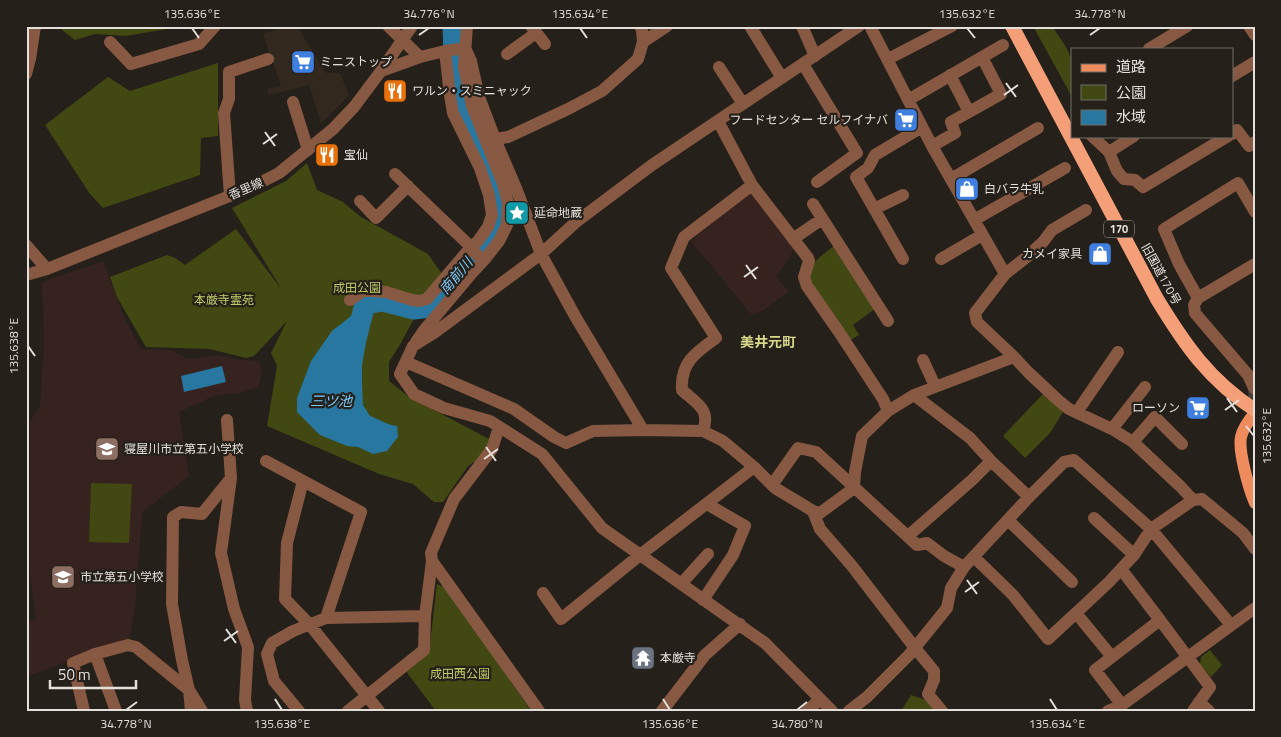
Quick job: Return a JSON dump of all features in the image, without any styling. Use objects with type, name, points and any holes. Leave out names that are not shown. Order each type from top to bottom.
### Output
[{"type":"highway","name":"旧国道170号","points":[[1012,26],[1068,125]]},
{"type":"highway","name":"旧国道170号","points":[[1075,138],[1156,299],[1178,334],[1216,380],[1255,412]]},
{"type":"main road","points":[[1255,412],[1240,439],[1241,452],[1255,502]]},
{"type":"street","points":[[26,74],[36,26]]},
{"type":"street","points":[[112,49],[130,64],[170,47],[198,44],[215,26]]},
{"type":"street","points":[[388,26],[420,57]]},
{"type":"street","name":"香里線","points":[[26,275],[47,269],[230,196],[279,173],[333,129],[354,107],[412,26]]},
{"type":"street","points":[[350,300],[362,291],[386,292],[419,301],[427,299],[477,253],[499,241],[507,225],[508,203],[503,184],[472,106],[468,90],[464,67],[467,26]]},
{"type":"street","points":[[495,139],[508,137],[602,92],[638,59],[643,42],[640,26]]},
{"type":"street","points":[[643,42],[667,26]]},
{"type":"street","points":[[750,26],[782,78]]},
{"type":"street","points":[[802,26],[815,56]]},
{"type":"street","points":[[870,26],[932,146],[1005,274]]},
{"type":"street","points":[[888,59],[952,26]]},
{"type":"street","points":[[1151,48],[1186,26]]},
{"type":"street","points":[[1249,26],[1255,35]]},
{"type":"street","points":[[413,346],[434,333],[541,254],[576,222],[652,165],[815,56],[852,28]]},
{"type":"street","points":[[507,54],[533,30],[545,44]]},
{"type":"street","points":[[908,100],[1003,45]]},
{"type":"street","points":[[381,71],[420,57],[464,48]]},
{"type":"street","points":[[464,48],[471,61],[479,97],[541,254],[575,316],[643,430]]},
{"type":"street","points":[[445,51],[453,112],[480,168],[489,195],[492,215],[488,227],[478,241],[472,273],[425,329],[413,346],[400,374],[414,394],[444,408],[490,421],[542,454],[602,528],[765,643],[832,711]]},
{"type":"street","points":[[932,146],[955,133],[951,122],[1001,94],[982,57]]},
{"type":"street","points":[[230,196],[224,113],[229,99],[229,72],[268,59]]},
{"type":"street","points":[[1234,75],[1255,62]]},
{"type":"street","points":[[803,64],[857,152],[817,182]]},
{"type":"street","points":[[718,67],[742,104]]},
{"type":"street","points":[[950,76],[969,112]]},
{"type":"street","points":[[294,102],[308,150]]},
{"type":"street","points":[[718,121],[752,185],[809,260],[804,277],[807,286],[878,391],[888,411]]},
{"type":"street","points":[[463,135],[480,126]]},
{"type":"street","points":[[903,259],[856,177],[868,168],[875,155],[922,127]]},
{"type":"street","points":[[951,179],[1038,128]]},
{"type":"street","points":[[1234,132],[1237,130],[1249,146],[1255,142]]},
{"type":"street","points":[[1094,138],[1110,152],[1117,172],[1124,179],[1135,180],[1143,188],[1225,138]]},
{"type":"street","points":[[1110,152],[1131,138]]},
{"type":"street","points":[[974,220],[1065,168]]},
{"type":"street","points":[[395,174],[477,253]]},
{"type":"street","points":[[1198,298],[1179,264],[1164,229],[1238,184],[1255,212]]},
{"type":"street","points":[[703,431],[707,422],[704,410],[682,390],[681,380],[683,372],[694,354],[716,338],[671,268],[684,237],[752,185]]},
{"type":"street","points":[[360,201],[376,218],[408,186]]},
{"type":"street","points":[[874,209],[903,195]]},
{"type":"street","points":[[813,204],[888,321]]},
{"type":"street","points":[[1086,210],[1052,230],[1044,242],[1005,274],[975,313],[977,322],[1059,401],[1069,409],[1112,429],[1133,442],[1193,500]]},
{"type":"street","points":[[793,239],[822,219]]},
{"type":"street","points":[[941,259],[982,235]]},
{"type":"street","points":[[26,245],[47,269]]},
{"type":"street","points":[[1254,388],[1248,375],[1195,313],[1194,305],[1198,298],[1255,264]]},
{"type":"street","points":[[1077,412],[1118,352]]},
{"type":"street","points":[[854,488],[862,436],[888,411],[914,395],[1014,356]]},
{"type":"street","points":[[923,360],[935,386]]},
{"type":"street","points":[[406,362],[514,408],[554,437],[566,443],[593,431],[703,431],[723,441],[775,488],[813,511],[820,513],[854,488]]},
{"type":"street","points":[[1112,429],[1146,387]]},
{"type":"street","points":[[914,395],[970,438],[1029,497]]},
{"type":"street","points":[[1133,442],[1155,417],[1182,444]]},
{"type":"street","points":[[227,420],[232,478],[220,553],[234,609],[248,647],[245,700],[247,711]]},
{"type":"street","points":[[348,711],[424,650],[425,616],[432,561],[431,553],[454,499],[492,449],[499,427]]},
{"type":"street","points":[[772,485],[798,448],[816,452],[917,545],[927,543],[944,556],[964,567]]},
{"type":"street","points":[[849,711],[867,697],[909,655],[947,608],[951,588],[964,567],[1064,462],[1074,460],[1151,528],[1231,625]]},
{"type":"street","points":[[266,461],[361,512],[326,618]]},
{"type":"street","points":[[908,536],[991,461]]},
{"type":"street","points":[[542,593],[561,619],[754,467]]},
{"type":"street","points":[[191,711],[190,690],[182,660],[172,604],[172,517],[181,512],[202,514],[232,478]]},
{"type":"street","points":[[303,480],[286,543],[285,599],[310,626],[379,711]]},
{"type":"street","points":[[974,557],[1013,596],[1048,639],[1134,555],[1151,528],[1193,500],[1202,499],[1243,534],[1255,549]]},
{"type":"street","points":[[703,600],[733,555],[745,526],[707,504]]},
{"type":"street","points":[[813,511],[820,529],[852,566],[934,671],[934,680],[928,694],[942,711]]},
{"type":"street","points":[[1094,518],[1134,555]]},
{"type":"street","points":[[1008,520],[1072,582]]},
{"type":"street","points":[[682,584],[708,554]]},
{"type":"street","points":[[432,561],[539,711]]},
{"type":"street","points":[[1121,569],[1210,687],[1196,707],[1209,711]]},
{"type":"street","points":[[1108,711],[1122,704],[1255,608]]},
{"type":"street","points":[[1076,613],[1112,656]]},
{"type":"street","points":[[299,711],[274,681],[267,654],[272,643],[293,631],[310,626],[326,618],[425,616]]},
{"type":"street","points":[[1122,704],[1095,670],[1160,620]]},
{"type":"street","points":[[662,711],[705,655],[740,624]]},
{"type":"street","points":[[84,711],[73,663],[95,654],[128,645],[136,647],[190,690],[202,711]]},
{"type":"street","points":[[95,654],[116,711]]},
{"type":"street","points":[[807,711],[820,699]]},
{"type":"shaded area","name":"ミニストップ","points":[[287,26],[297,26],[326,73],[340,73],[349,95],[321,123],[309,85],[269,95],[267,89],[281,86],[263,34]]},
{"type":"shaded area","points":[[750,191],[795,249],[776,277],[789,292],[762,311],[751,314],[691,241]]},
{"type":"shaded area","name":"寝屋川市立第五小学校","points":[[103,261],[125,319],[141,349],[172,350],[187,359],[217,355],[259,361],[262,373],[258,387],[240,393],[216,395],[179,412],[189,476],[142,512],[135,607],[130,638],[28,676],[26,668],[26,622],[36,619],[30,574],[30,422],[40,406],[44,342],[42,282]]},
{"type":"green space","points":[[57,26],[184,26],[126,36],[95,34],[75,40]]},
{"type":"green space","points":[[1033,26],[1052,26],[1066,47],[1071,58],[1071,95]]},
{"type":"green space","points":[[218,63],[218,136],[201,138],[200,175],[103,208],[90,194],[45,125],[108,77],[130,91]]},
{"type":"green space","name":"成田公園","points":[[307,163],[317,190],[343,202],[361,217],[428,254],[442,274],[429,290],[389,362],[389,381],[409,397],[493,441],[483,456],[468,466],[443,502],[434,502],[413,484],[379,474],[267,426],[277,366],[271,353],[287,321],[254,356],[246,358],[210,349],[146,347],[117,297],[110,277],[167,255],[185,265],[236,229],[282,290],[232,208],[286,181]]},
{"type":"green space","points":[[834,246],[876,308],[853,325],[859,335],[849,341],[808,278],[814,263]]},
{"type":"green space","points":[[1043,394],[1063,412],[1050,433],[1025,458],[1003,436]]},
{"type":"green space","points":[[91,483],[132,484],[129,543],[89,542]]},
{"type":"green space","name":"成田西公園","points":[[437,584],[446,588],[531,711],[436,711],[405,670],[429,653]]},
{"type":"green space","points":[[1210,650],[1222,665],[1211,677],[1200,664],[1201,657]]},
{"type":"green space","points":[[911,695],[929,701],[936,711],[901,711]]},
{"type":"water","name":"三ツ池","points":[[351,316],[366,321],[367,335],[362,366],[363,405],[370,416],[397,426],[398,437],[387,451],[373,454],[358,447],[347,446],[320,435],[297,412],[297,398],[311,361],[332,331]]},
{"type":"water","points":[[222,366],[226,382],[184,392],[181,376]]},
{"type":"waterway","name":"南前川","points":[[354,347],[365,304],[383,301],[414,309],[430,307],[457,272],[481,246],[499,216],[498,197],[467,123],[459,93],[454,57],[453,26]]},
{"type":"tunnel","points":[[1254,388],[1255,403]]},
{"type":"place","name":"ミニストップ","points":[[303,62]]},
{"type":"place","name":"ワルン・スミニャック","points":[[395,91]]},
{"type":"place","name":"フードセンター セルフイナバ","points":[[906,120]]},
{"type":"place","name":"宝仙","points":[[327,155]]},
{"type":"place","name":"白バラ牛乳","points":[[967,189]]},
{"type":"place","name":"延命地蔵","points":[[517,213]]},
{"type":"place","name":"カメイ家具","points":[[1100,254]]},
{"type":"place","name":"ローソン","points":[[1198,408]]},
{"type":"place","name":"寝屋川市立第五小学校","points":[[107,449]]},
{"type":"place","name":"市立第五小学校","points":[[63,577]]},
{"type":"place","name":"本厳寺","points":[[643,658]]},
{"type":"district","name":"美井元町","points":[[768,342]]},
{"type":"park label","name":"本厳寺霊苑","points":[[224,300]]}]
